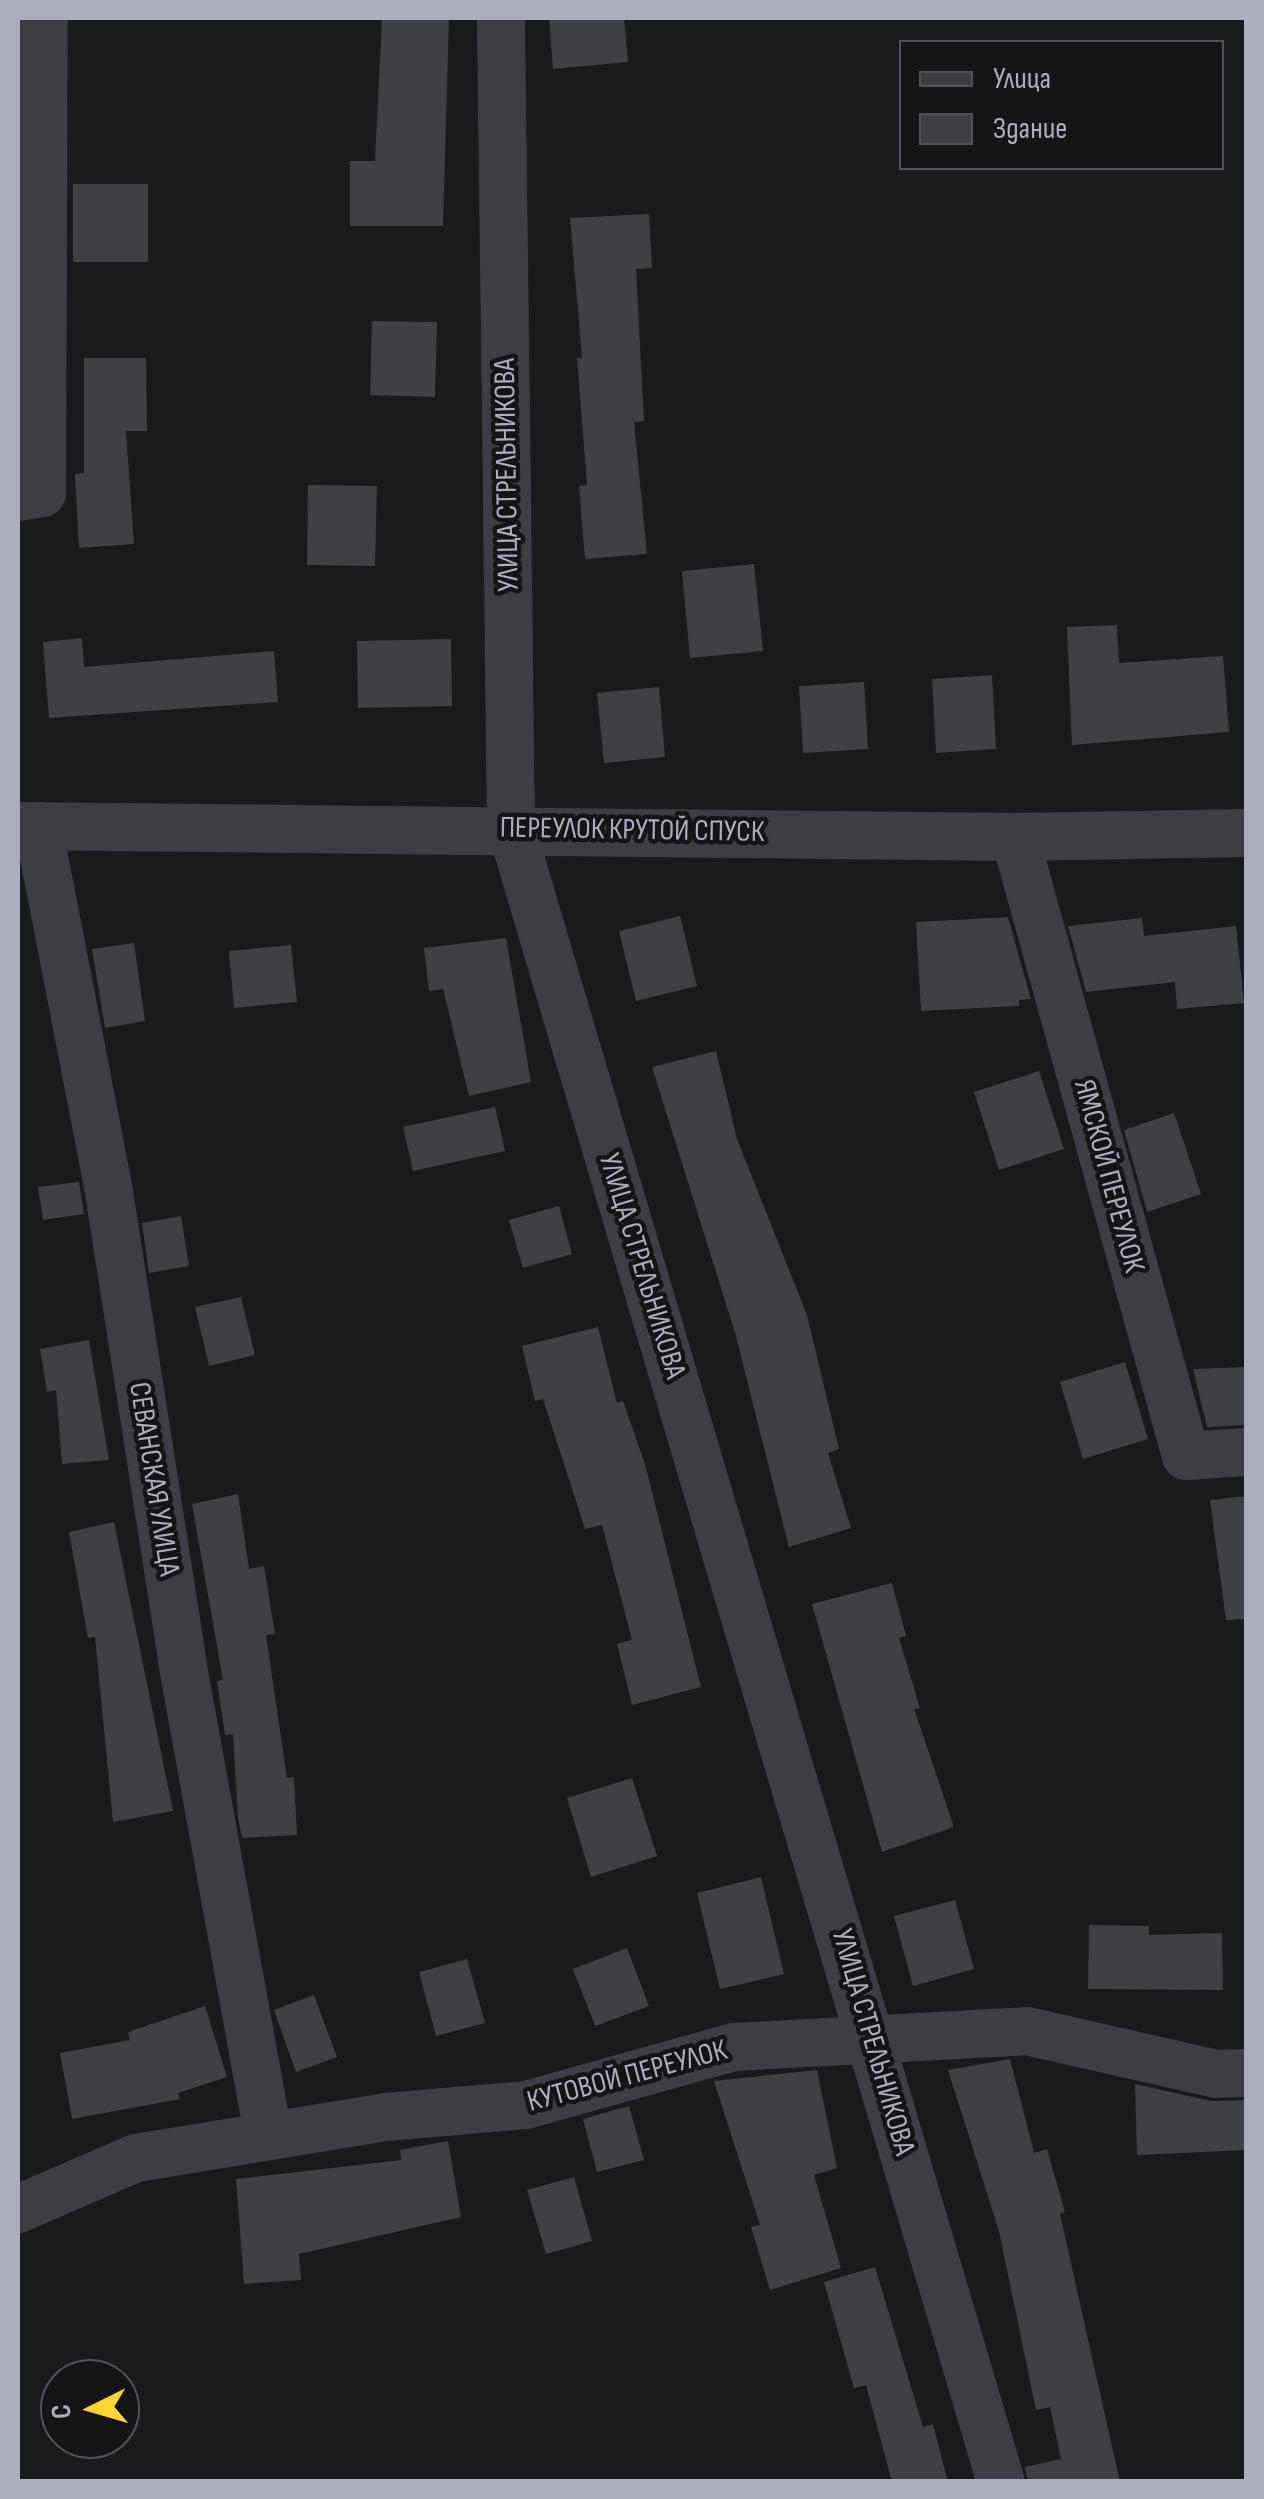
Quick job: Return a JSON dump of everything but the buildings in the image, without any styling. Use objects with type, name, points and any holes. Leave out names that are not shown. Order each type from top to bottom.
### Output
[{"type":"street","points":[[18,497],[42,493],[44,18]]},
{"type":"street","name":"УЛИЦА СТРЕЛЬНИКОВА","points":[[501,18],[511,827],[1001,2482]]},
{"type":"street","name":"ПЕРЕУЛОК КРУТОЙ СПУСК","points":[[28,826],[511,827],[1016,837],[1246,833]]},
{"type":"street","name":"СЕВАНСКАЯ УЛИЦА","points":[[28,826],[108,1186],[182,1661],[268,2133]]},
{"type":"street","name":"ЯМСКОЙ ПЕРЕУЛОК","points":[[1016,837],[1186,1456],[1246,1452]]},
{"type":"street","name":"КУТОВОЙ ПЕРЕУЛОК","points":[[18,2209],[136,2158],[268,2133],[526,2105],[734,2047],[1027,2031],[1217,2074],[1246,2074]]}]
